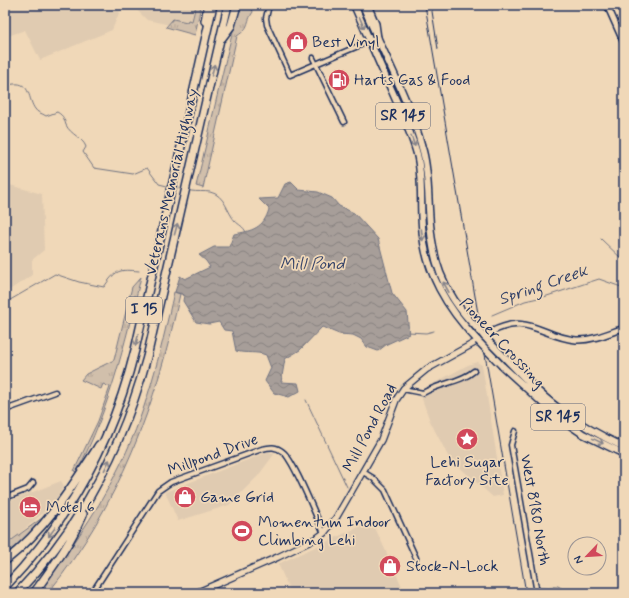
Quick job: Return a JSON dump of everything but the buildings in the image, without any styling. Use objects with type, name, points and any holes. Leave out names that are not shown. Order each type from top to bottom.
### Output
[{"type":"highway","points":[[194,90],[208,5]]},
{"type":"highway","name":"Veterans Memorial Highway","points":[[5,587],[32,557],[62,517],[88,475],[112,424],[132,362],[214,5]]},
{"type":"highway","name":"Veterans Memorial Highway","points":[[16,593],[52,553],[89,499],[119,439],[142,375],[228,5]]},
{"type":"highway","points":[[221,40],[231,26],[237,5]]},
{"type":"highway","name":"Pioneer Crossing","points":[[354,5],[410,112],[423,152],[426,169],[431,242],[438,272],[452,298],[484,337],[564,412],[589,429],[624,447]]},
{"type":"highway","name":"Pioneer Crossing","points":[[363,5],[373,40],[417,154],[421,186],[423,243],[432,274],[446,302],[463,324],[502,366],[558,417],[583,434],[624,454]]},
{"type":"highway","points":[[367,5],[375,24],[373,40]]},
{"type":"highway","points":[[5,561],[36,533],[56,510],[112,424]]},
{"type":"highway","points":[[34,593],[76,531],[89,499]]},
{"type":"main road","name":"Mill Pond Road","points":[[196,593],[278,557],[316,538],[324,532],[336,518],[381,440],[396,400],[403,389],[427,369],[478,341]]},
{"type":"street","points":[[269,5],[266,18],[267,25],[290,75],[373,40]]},
{"type":"street","points":[[606,5],[624,43]]},
{"type":"street","points":[[313,58],[344,122]]},
{"type":"street","points":[[484,337],[507,325],[520,323],[576,340],[591,339],[624,328]]},
{"type":"street","points":[[403,389],[423,393],[440,384],[459,379],[474,371]]},
{"type":"street","points":[[5,410],[55,392]]},
{"type":"street","name":"West 8180 North","points":[[515,431],[511,445],[537,593]]},
{"type":"street","name":"Millpond Drive","points":[[92,593],[158,491],[171,482],[262,449],[272,447],[278,448],[288,458],[324,532]]},
{"type":"street","points":[[363,472],[374,478],[385,490],[416,558]]},
{"type":"street","points":[[5,498],[28,489],[33,483]]},
{"type":"shaded area","points":[[5,5],[131,5],[120,11],[112,30],[40,60],[25,30],[5,37]]},
{"type":"shaded area","points":[[132,5],[195,5],[189,29],[147,20]]},
{"type":"shaded area","points":[[5,178],[6,184],[42,194],[44,250],[32,260],[32,275],[5,293]]},
{"type":"shaded area","name":"Lehi Sugar Factory Site","points":[[477,362],[482,365],[503,495],[493,497],[449,458],[430,421],[422,399],[423,389],[468,365]]},
{"type":"shaded area","points":[[268,452],[275,453],[258,476],[229,505],[178,521],[165,492]]},
{"type":"shaded area","points":[[61,481],[64,486],[53,504],[10,542],[5,529],[5,503]]},
{"type":"shaded area","points":[[372,521],[405,593],[291,593],[278,564]]},
{"type":"green space","points":[[196,5],[201,5],[195,35],[166,27],[173,19],[187,22],[188,20],[192,21]]},
{"type":"green space","points":[[240,5],[251,5],[253,12],[244,30],[237,36],[203,188],[196,186]]},
{"type":"green space","points":[[141,277],[122,352],[99,424],[77,472],[74,471],[98,421],[110,387],[103,384],[101,389],[81,380],[86,374],[114,360],[132,287]]},
{"type":"green space","points":[[174,292],[180,294],[170,335],[147,414],[132,452],[115,489],[96,524],[73,559],[48,593],[39,593],[90,520],[108,489],[127,451],[151,384]]},
{"type":"green space","points":[[49,513],[21,543],[5,557],[5,545]]},
{"type":"water","name":"Mill Pond","points":[[291,182],[299,190],[318,192],[332,198],[339,206],[354,213],[378,239],[392,293],[407,312],[409,334],[387,344],[378,351],[367,347],[361,339],[353,335],[339,334],[322,327],[300,350],[285,359],[281,382],[298,383],[300,391],[289,397],[274,393],[265,381],[271,368],[266,355],[236,351],[232,331],[224,330],[219,322],[209,324],[196,322],[183,301],[184,295],[175,292],[180,276],[185,279],[210,267],[199,255],[214,247],[229,247],[234,234],[246,232],[256,228],[264,220],[269,209],[259,199],[278,198],[285,184]]},
{"type":"waterway","points":[[5,86],[14,84],[23,86],[28,92],[37,111],[46,116],[57,112],[61,115],[70,131],[82,141],[86,147],[83,152],[94,168],[133,174],[147,168],[159,184],[167,186]]},
{"type":"waterway","points":[[191,191],[210,192],[215,194],[222,200],[232,217],[246,232]]},
{"type":"waterway","points":[[601,239],[624,261]]},
{"type":"waterway","points":[[5,303],[55,274],[79,282],[104,287],[118,272],[126,270],[139,271]]},
{"type":"waterway","name":"Spring Creek","points":[[492,315],[525,301],[547,296],[599,279],[624,288]]},
{"type":"waterway","name":"Spring Creek","points":[[408,332],[426,333],[434,331]]},
{"type":"waterway","points":[[306,400],[347,487]]},
{"type":"waterway","points":[[540,587],[558,586],[569,593]]},
{"type":"railway","points":[[425,5],[526,593]]},
{"type":"railway","points":[[431,5],[438,49]]},
{"type":"place","name":"Best Vinyl","points":[[297,42]]},
{"type":"place","name":"Harts Gas & Food","points":[[339,80]]},
{"type":"place","name":"Lehi Sugar Factory Site","points":[[467,439]]},
{"type":"place","name":"Game Grid","points":[[185,497]]},
{"type":"place","name":"Motel 6","points":[[30,507]]},
{"type":"place","name":"Momentum Indoor Climbing Lehi","points":[[242,531]]},
{"type":"place","name":"Stock-N-Lock","points":[[390,566]]}]
